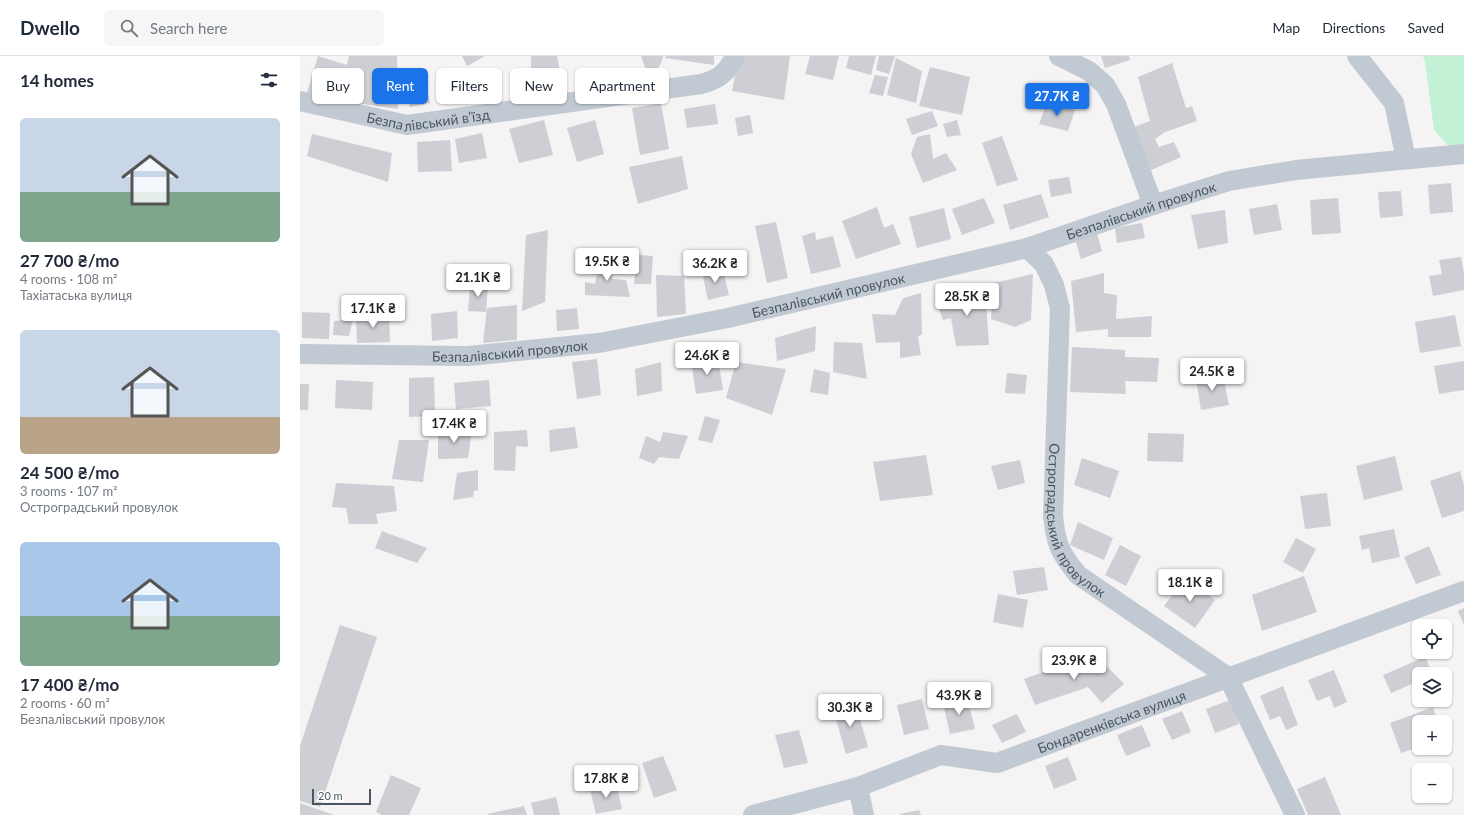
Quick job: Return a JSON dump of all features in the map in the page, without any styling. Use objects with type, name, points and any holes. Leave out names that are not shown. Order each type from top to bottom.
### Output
[{"type":"street","name":"Безпалівський в’їзд","points":[[300,101],[407,125],[702,84],[713,81],[722,75],[730,67],[735,56]]},
{"type":"street","points":[[1059,56],[1089,71],[1105,85],[1116,104],[1153,204]]},
{"type":"street","points":[[1356,56],[1394,103],[1406,159]]},
{"type":"street","name":"Безпалівський провулок","points":[[300,354],[468,356],[599,343],[728,318],[1027,248],[1153,204],[1229,181],[1296,170],[1464,154]]},
{"type":"street","name":"Остроградський провулок","points":[[1027,248],[1044,264],[1054,285],[1060,308],[1053,516],[1056,538],[1064,558],[1078,575],[1228,677],[1295,815]]},
{"type":"street","name":"Бондаренківська вулиця","points":[[753,815],[858,787],[941,755],[997,763],[1464,591]]},
{"type":"street","points":[[858,787],[864,815]]},
{"type":"green space","points":[[1423,56],[1464,56],[1464,145],[1451,149],[1434,130]]},
{"type":"building","points":[[318,56],[347,65],[349,56],[397,56],[397,68],[372,68],[372,104],[398,104],[398,109],[363,104],[364,104],[364,68],[314,68]]},
{"type":"building","points":[[462,56],[485,56],[467,66]]},
{"type":"building","points":[[531,56],[557,56],[559,68],[531,68]]},
{"type":"building","points":[[641,56],[663,56],[658,68],[645,68]]},
{"type":"building","points":[[666,56],[714,56],[714,65],[665,58]]},
{"type":"building","points":[[739,56],[790,56],[784,100],[732,91]]},
{"type":"building","points":[[810,56],[839,56],[833,80],[805,74]]},
{"type":"building","points":[[849,56],[876,56],[871,75],[846,68]]},
{"type":"building","points":[[879,56],[895,56],[889,74],[876,70]]},
{"type":"building","points":[[1101,56],[1129,56],[1130,60],[1105,68]]},
{"type":"building","points":[[896,58],[922,71],[916,103],[887,95]]},
{"type":"building","points":[[1172,63],[1186,108],[1192,106],[1197,121],[1165,132],[1155,139],[1159,147],[1174,142],[1181,157],[1149,171],[1131,128],[1150,121],[1138,77]]},
{"type":"building","points":[[930,67],[970,77],[962,115],[919,106]]},
{"type":"building","points":[[875,75],[888,77],[883,96],[869,93]]},
{"type":"building","points":[[312,76],[312,97],[306,96]]},
{"type":"building","points":[[428,93],[430,103],[428,103]]},
{"type":"building","points":[[409,104],[425,104],[410,107]]},
{"type":"building","points":[[661,104],[669,149],[640,155],[632,108]]},
{"type":"building","points":[[715,104],[718,124],[687,128],[684,109]]},
{"type":"building","points":[[1046,104],[1075,110],[1068,131],[1039,124]]},
{"type":"building","points":[[932,111],[938,126],[912,135],[906,119]]},
{"type":"building","points":[[750,115],[753,133],[738,136],[735,118]]},
{"type":"building","points":[[544,120],[553,155],[519,163],[509,129]]},
{"type":"building","points":[[595,120],[604,154],[577,162],[567,128]]},
{"type":"building","points":[[957,120],[961,135],[947,137],[943,124]]},
{"type":"building","points":[[482,133],[487,158],[459,163],[455,139]]},
{"type":"building","points":[[312,134],[392,153],[388,182],[307,156]]},
{"type":"building","points":[[930,134],[933,159],[946,153],[957,170],[923,183],[911,154],[917,137]]},
{"type":"building","points":[[1002,136],[1018,180],[997,186],[982,143]]},
{"type":"building","points":[[450,140],[452,171],[418,172],[417,142]]},
{"type":"building","points":[[682,156],[688,189],[638,204],[629,167]]},
{"type":"building","points":[[1069,177],[1072,193],[1051,197],[1048,180]]},
{"type":"building","points":[[1451,183],[1453,212],[1430,214],[1428,185]]},
{"type":"building","points":[[1401,191],[1403,216],[1380,218],[1378,192]]},
{"type":"building","points":[[1041,194],[1049,217],[1010,230],[1003,205]]},
{"type":"building","points":[[984,198],[995,223],[962,235],[952,209]]},
{"type":"building","points":[[1338,198],[1341,233],[1312,235],[1310,200]]},
{"type":"building","points":[[1277,204],[1282,230],[1254,235],[1249,209]]},
{"type":"building","points":[[877,207],[884,228],[893,224],[901,244],[856,259],[842,221]]},
{"type":"building","points":[[944,208],[951,239],[917,248],[909,217]]},
{"type":"building","points":[[1225,210],[1228,243],[1198,249],[1191,215]]},
{"type":"building","points":[[776,222],[788,278],[767,283],[755,226]]},
{"type":"building","points":[[1142,223],[1145,238],[1117,243],[1115,228]]},
{"type":"building","points":[[548,230],[545,302],[522,311],[526,235]]},
{"type":"building","points":[[1096,230],[1102,251],[1081,259],[1074,236]]},
{"type":"building","points":[[815,232],[816,240],[833,236],[841,267],[811,274],[802,236]]},
{"type":"building","points":[[601,254],[611,258],[612,279],[626,280],[630,297],[585,295],[585,282],[595,284]]},
{"type":"building","points":[[637,255],[653,256],[651,284],[634,284]]},
{"type":"building","points":[[1461,257],[1464,273],[1464,290],[1433,296],[1429,276],[1442,274],[1439,260]]},
{"type":"building","points":[[722,267],[729,295],[708,300],[702,272]]},
{"type":"building","points":[[1104,273],[1104,293],[1117,295],[1116,319],[1152,316],[1151,337],[1108,337],[1108,329],[1076,332],[1071,281]]},
{"type":"building","points":[[1033,274],[1031,320],[1015,327],[991,319],[993,283]]},
{"type":"building","points":[[656,275],[684,276],[686,314],[657,317]]},
{"type":"building","points":[[470,285],[488,286],[486,312],[468,311]]},
{"type":"building","points":[[985,286],[989,345],[956,346],[951,318],[943,320],[936,300]]},
{"type":"building","points":[[921,293],[922,334],[918,337],[921,355],[900,358],[900,342],[876,343],[872,314],[895,315],[903,298]]},
{"type":"building","points":[[517,305],[517,340],[483,343],[487,308]]},
{"type":"building","points":[[577,308],[579,329],[557,331],[556,310]]},
{"type":"building","points":[[457,311],[458,338],[432,341],[431,314]]},
{"type":"building","points":[[302,312],[330,313],[329,339],[302,338]]},
{"type":"building","points":[[389,315],[390,342],[357,343],[356,316]]},
{"type":"building","points":[[1455,315],[1461,346],[1420,353],[1415,322]]},
{"type":"building","points":[[353,319],[349,336],[333,335],[334,321]]},
{"type":"building","points":[[816,326],[815,351],[777,361],[775,338]]},
{"type":"building","points":[[834,342],[862,343],[867,379],[833,372]]},
{"type":"building","points":[[1072,347],[1125,350],[1125,357],[1159,358],[1157,382],[1125,381],[1126,394],[1070,392]]},
{"type":"building","points":[[718,358],[723,390],[696,394],[691,361]]},
{"type":"building","points":[[597,359],[601,395],[577,399],[572,362]]},
{"type":"building","points":[[1464,361],[1464,390],[1439,394],[1434,366]]},
{"type":"building","points":[[661,362],[662,391],[637,396],[635,369]]},
{"type":"building","points":[[736,362],[786,369],[772,415],[726,398]]},
{"type":"building","points":[[814,369],[830,373],[828,395],[810,392]]},
{"type":"building","points":[[1007,373],[1027,375],[1025,394],[1005,393]]},
{"type":"building","points":[[1223,374],[1229,405],[1201,410],[1196,379]]},
{"type":"building","points":[[434,377],[435,416],[409,417],[409,378]]},
{"type":"building","points":[[336,380],[373,382],[372,410],[335,408]]},
{"type":"building","points":[[489,380],[491,406],[456,409],[454,383]]},
{"type":"building","points":[[300,384],[309,384],[308,410],[300,410]]},
{"type":"building","points":[[705,416],[720,420],[712,443],[698,440]]},
{"type":"building","points":[[575,427],[578,448],[550,452],[549,430]]},
{"type":"building","points":[[438,430],[472,430],[468,458],[438,459]]},
{"type":"building","points":[[527,430],[528,447],[516,446],[515,471],[494,470],[494,432]]},
{"type":"building","points":[[663,432],[688,436],[679,459],[659,457],[654,464],[639,458],[646,436],[660,442]]},
{"type":"building","points":[[1148,433],[1184,434],[1183,462],[1147,461]]},
{"type":"building","points":[[399,440],[429,440],[423,482],[392,479]]},
{"type":"building","points":[[926,455],[933,495],[880,501],[873,462]]},
{"type":"building","points":[[1395,456],[1403,490],[1364,500],[1356,466]]},
{"type":"building","points":[[1082,458],[1119,471],[1110,498],[1074,485]]},
{"type":"building","points":[[1020,460],[1025,483],[998,490],[991,466]]},
{"type":"building","points":[[478,470],[478,490],[474,491],[473,497],[453,500],[457,473]]},
{"type":"building","points":[[1460,471],[1464,486],[1464,511],[1442,518],[1430,481]]},
{"type":"building","points":[[336,483],[394,486],[397,511],[376,514],[378,524],[349,524],[346,508],[332,507]]},
{"type":"building","points":[[1327,493],[1331,526],[1305,529],[1300,496]]},
{"type":"building","points":[[1078,522],[1113,538],[1104,560],[1070,545]]},
{"type":"building","points":[[1394,529],[1400,557],[1372,563],[1369,548],[1362,550],[1359,536]]},
{"type":"building","points":[[382,531],[427,548],[417,563],[375,548]]},
{"type":"building","points":[[1296,538],[1316,549],[1303,573],[1283,562]]},
{"type":"building","points":[[1120,545],[1141,556],[1126,586],[1105,575]]},
{"type":"building","points":[[1429,546],[1441,575],[1416,584],[1404,557]]},
{"type":"building","points":[[1044,567],[1048,590],[1017,595],[1013,571]]},
{"type":"building","points":[[1304,576],[1317,612],[1262,631],[1252,595]]},
{"type":"building","points":[[1185,577],[1215,600],[1195,628],[1164,606]]},
{"type":"building","points":[[998,594],[1028,600],[1023,628],[993,622]]},
{"type":"building","points":[[1464,608],[1464,625],[1458,611]]},
{"type":"building","points":[[340,625],[377,637],[320,807],[300,801],[300,746]]},
{"type":"building","points":[[1095,654],[1124,684],[1102,703],[1088,687],[1035,705],[1024,679]]},
{"type":"building","points":[[1420,659],[1426,659],[1430,667],[1412,667],[1412,684],[1391,693],[1383,675]]},
{"type":"building","points":[[1334,670],[1347,702],[1334,708],[1330,696],[1317,701],[1308,680]]},
{"type":"building","points":[[1283,686],[1298,725],[1286,730],[1280,716],[1270,720],[1260,696]]},
{"type":"building","points":[[967,697],[975,729],[950,734],[943,703]]},
{"type":"building","points":[[922,699],[929,729],[904,735],[897,705]]},
{"type":"building","points":[[1230,700],[1239,724],[1215,733],[1206,709]]},
{"type":"building","points":[[855,702],[868,747],[846,754],[833,709]]},
{"type":"building","points":[[1433,707],[1436,715],[1412,715],[1412,749],[1401,753],[1390,723]]},
{"type":"building","points":[[1182,711],[1191,732],[1172,740],[1162,719]]},
{"type":"building","points":[[1017,714],[1026,732],[1002,743],[992,725]]},
{"type":"building","points":[[1142,725],[1151,746],[1126,756],[1117,735]]},
{"type":"building","points":[[799,730],[808,763],[784,768],[775,735]]},
{"type":"building","points":[[663,756],[677,790],[654,798],[642,763]]},
{"type":"building","points":[[1068,757],[1077,780],[1054,789],[1045,766]]},
{"type":"building","points":[[391,775],[421,788],[409,815],[382,815],[376,812]]},
{"type":"building","points":[[1325,777],[1341,815],[1308,815],[1297,789]]},
{"type":"building","points":[[616,783],[622,809],[596,814],[590,789]]},
{"type":"building","points":[[556,797],[560,815],[534,815],[531,803]]},
{"type":"building","points":[[300,803],[334,815],[300,815]]},
{"type":"building","points":[[524,806],[527,815],[487,814]]},
{"type":"building","points":[[919,810],[921,815],[900,815],[900,814]]}]
